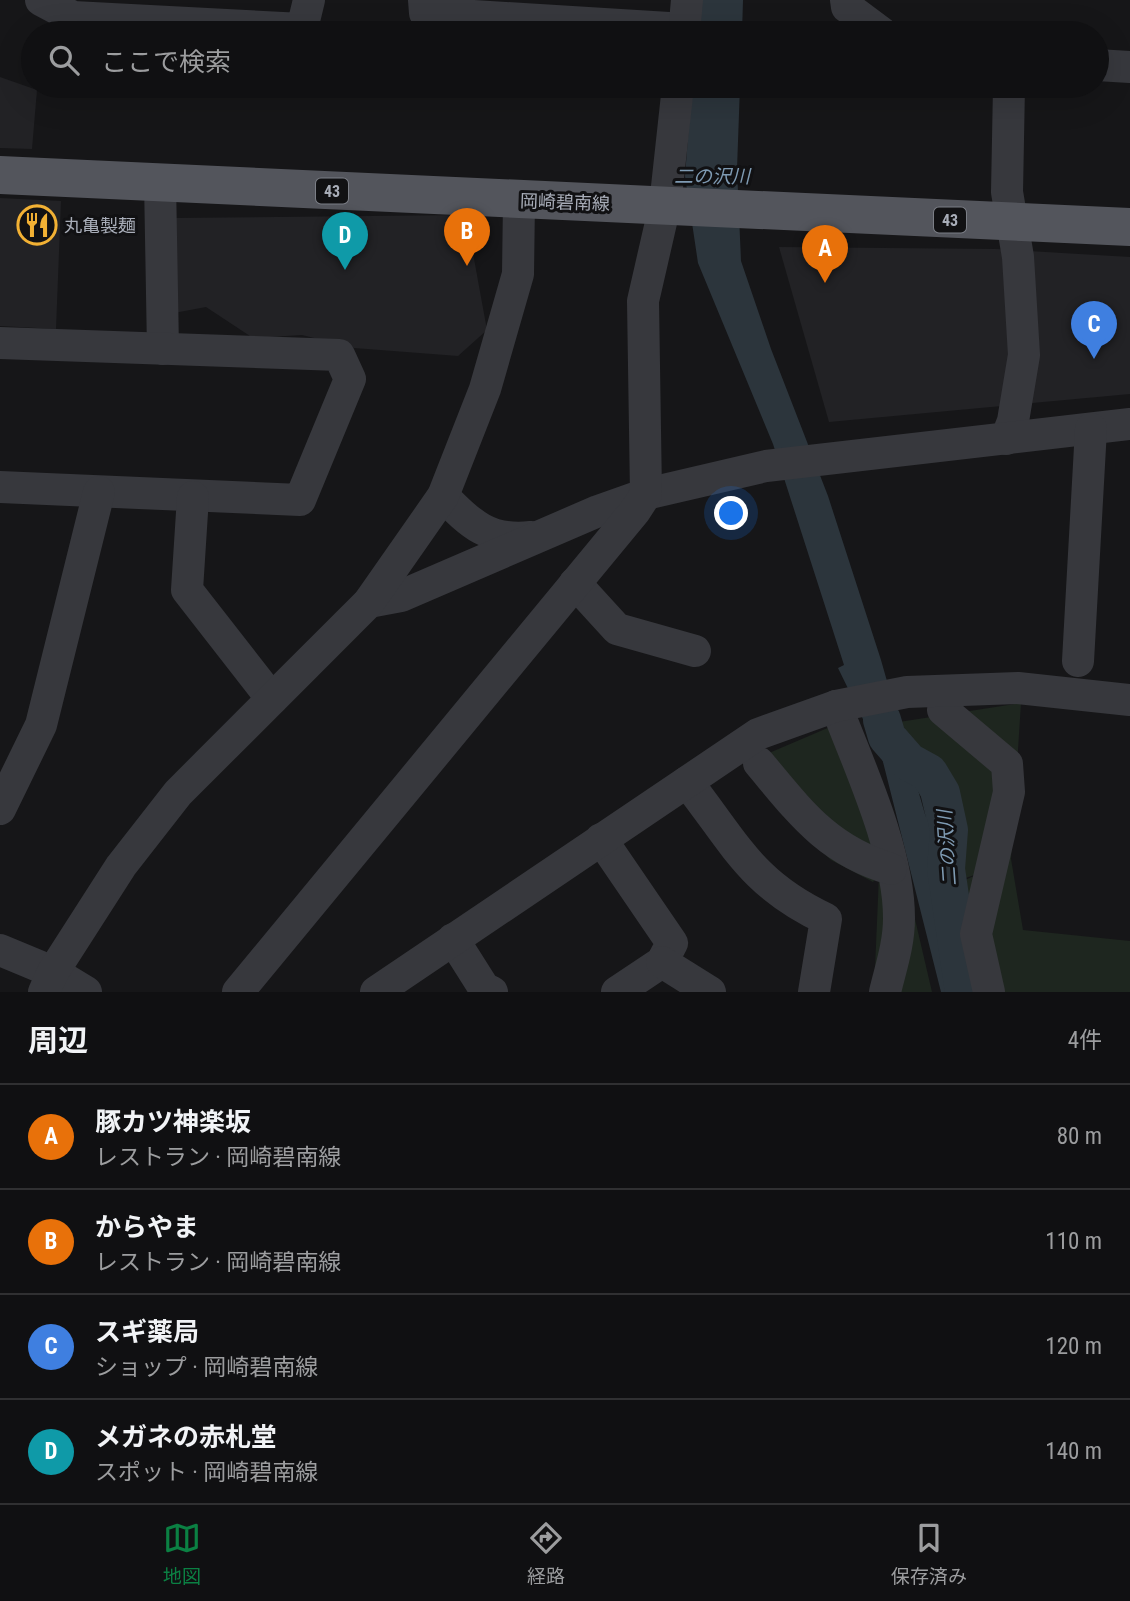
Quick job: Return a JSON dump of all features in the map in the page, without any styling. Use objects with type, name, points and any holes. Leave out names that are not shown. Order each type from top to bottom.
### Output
[{"type":"main road","name":"岡崎碧南線","points":[[0,175],[519,201],[771,209],[1130,227]]},
{"type":"street","points":[[41,0],[77,8],[216,21]]},
{"type":"street","points":[[304,21],[309,0]]},
{"type":"street","points":[[424,0],[425,13],[685,21]]},
{"type":"street","points":[[846,0],[847,6],[866,21]]},
{"type":"street","points":[[1109,66],[1130,67]]},
{"type":"street","points":[[238,992],[646,494],[643,301],[665,205],[677,98]]},
{"type":"street","points":[[1006,439],[1013,421],[1024,355],[1018,257],[1007,192],[1009,98]]},
{"type":"street","points":[[160,181],[163,349]]},
{"type":"street","points":[[48,982],[121,866],[178,793],[369,601],[443,496],[485,389],[518,274],[519,201]]},
{"type":"street","points":[[0,343],[339,355],[350,379],[300,500],[0,487]]},
{"type":"street","points":[[369,601],[401,596],[539,536],[646,494],[766,466],[873,451],[1006,439],[1127,424]]},
{"type":"street","points":[[1078,661],[1091,429]]},
{"type":"street","points":[[3,794],[41,725],[99,492]]},
{"type":"street","points":[[443,496],[464,517],[488,533],[507,540],[539,536]]},
{"type":"street","points":[[192,497],[187,590],[272,699]]},
{"type":"street","points":[[575,583],[617,629],[695,651]]},
{"type":"street","points":[[376,992],[758,734],[839,706],[907,692],[1018,688],[1130,700]]},
{"type":"street","points":[[839,706],[872,799],[891,869],[899,916],[897,946],[885,992]]},
{"type":"street","points":[[943,710],[1007,764],[1009,792],[976,934],[989,992]]},
{"type":"street","points":[[759,763],[806,820],[858,859],[891,869]]},
{"type":"street","points":[[687,782],[754,873],[795,905],[826,919],[814,992]]},
{"type":"street","points":[[601,839],[671,943],[662,962],[617,992]]},
{"type":"street","points":[[453,939],[484,988],[492,992]]},
{"type":"street","points":[[0,950],[48,982],[86,992]]},
{"type":"street","points":[[662,962],[710,992]]},
{"type":"shaded area","points":[[0,77],[21,84],[21,98],[36,98],[32,149],[0,148]]},
{"type":"shaded area","points":[[0,198],[61,201],[56,329],[0,326]]},
{"type":"shaded area","points":[[466,215],[487,330],[458,356],[354,348],[302,335],[253,338],[206,307],[174,313],[176,218]]},
{"type":"shaded area","points":[[779,247],[995,249],[1130,257],[1130,394],[829,422]]},
{"type":"shaded area","points":[[1021,703],[1011,859],[1023,930],[1130,941],[1130,992],[980,992],[957,884],[980,873],[963,879],[958,798],[899,722]]},
{"type":"shaded area","points":[[837,724],[904,872],[932,992],[874,992],[879,875],[873,882],[831,860],[799,830],[748,762]]},
{"type":"water","points":[[700,0],[743,0],[742,21],[698,21]]},
{"type":"water","name":"二の沢川","points":[[691,98],[740,98],[737,169],[741,261],[771,349],[828,496],[881,660],[926,818],[905,729],[947,779],[960,908],[939,863],[974,992],[941,992],[882,758],[838,668],[844,665],[773,444],[698,263],[685,176]]},
{"type":"waterway","name":"二の沢川","points":[[882,720],[887,737],[909,762],[929,773],[941,793],[949,830],[946,869],[964,992]]},
{"type":"place","name":"丸亀製麺","points":[[37,225]]},
{"type":"place","name":"からやま","points":[[467,266]]},
{"type":"place","name":"メガネの赤札堂","points":[[345,270]]},
{"type":"place","name":"豚カツ神楽坂","points":[[825,283]]},
{"type":"place","name":"スギ薬局","points":[[1094,359]]}]
